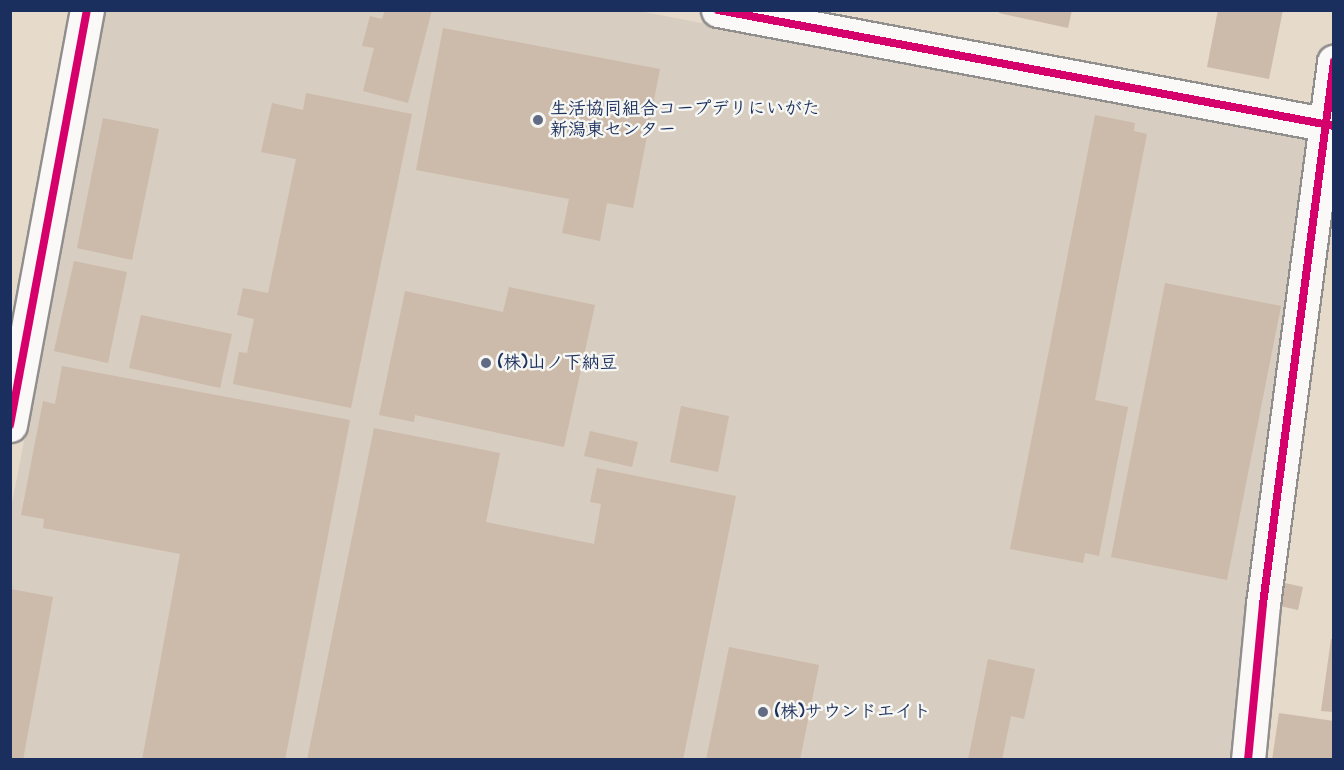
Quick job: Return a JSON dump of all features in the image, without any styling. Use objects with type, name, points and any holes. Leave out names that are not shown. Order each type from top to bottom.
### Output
[{"type":"street","points":[[10,425],[87,10]]},
{"type":"street","points":[[718,10],[1329,125]]},
{"type":"street","points":[[1248,759],[1263,604],[1329,125],[1334,62]]},
{"type":"shaded area","points":[[106,11],[639,11],[1308,139],[1235,759],[11,760],[11,509]]},
{"type":"building","points":[[385,10],[432,10],[408,103],[363,91],[374,48],[362,46],[370,16],[382,19]]},
{"type":"building","points":[[1000,10],[1072,10],[1068,28],[999,13]]},
{"type":"building","points":[[1218,10],[1283,10],[1269,79],[1207,67]]},
{"type":"building","name":"生活協同組合コープデリにいがた 新潟東センター","points":[[443,28],[660,69],[633,208],[607,203],[600,241],[562,233],[569,199],[416,170]]},
{"type":"building","points":[[306,93],[412,114],[351,408],[233,384],[239,352],[247,353],[254,319],[237,315],[243,288],[268,293],[296,159],[261,152],[272,103],[303,110]]},
{"type":"building","points":[[1095,115],[1135,123],[1134,131],[1147,134],[1095,400],[1128,407],[1099,556],[1085,553],[1083,563],[1010,549]]},
{"type":"building","points":[[103,118],[159,129],[132,260],[77,248]]},
{"type":"building","points":[[74,261],[127,272],[108,363],[54,351]]},
{"type":"building","points":[[1165,283],[1281,306],[1227,580],[1111,557]]},
{"type":"building","name":"(株)山ノ下納豆","points":[[509,287],[595,305],[564,447],[415,415],[414,422],[379,415],[405,291],[503,312]]},
{"type":"building","points":[[141,315],[232,334],[220,388],[129,368]]},
{"type":"building","points":[[62,366],[350,420],[285,760],[142,760],[180,554],[43,528],[44,519],[21,515],[43,401],[55,404]]},
{"type":"building","points":[[681,406],[729,416],[718,472],[670,462]]},
{"type":"building","points":[[374,428],[500,453],[486,522],[594,544],[601,504],[590,502],[597,468],[736,496],[683,760],[307,760]]},
{"type":"building","points":[[590,431],[638,442],[632,467],[584,456]]},
{"type":"building","points":[[1285,583],[1303,587],[1298,610],[1280,606]]},
{"type":"building","points":[[11,589],[53,597],[23,760],[10,760]]},
{"type":"building","points":[[1331,639],[1334,639],[1334,712],[1321,711]]},
{"type":"building","name":"(株)サウンドエイト","points":[[729,647],[819,665],[800,760],[706,760]]},
{"type":"building","points":[[988,659],[1035,669],[1024,719],[1011,716],[1002,760],[968,760]]},
{"type":"building","points":[[1279,713],[1334,721],[1334,760],[1272,760]]},
{"type":"cycle path","points":[[10,425],[87,10]]},
{"type":"cycle path","points":[[718,10],[1334,126]]},
{"type":"cycle path","points":[[1248,760],[1263,604],[1334,62]]},
{"type":"place","name":"生活協同組合コープデリにいがた 新潟東センター","points":[[538,120]]},
{"type":"place","name":"(株)山ノ下納豆","points":[[486,363]]},
{"type":"place","name":"(株)サウンドエイト","points":[[763,712]]}]
